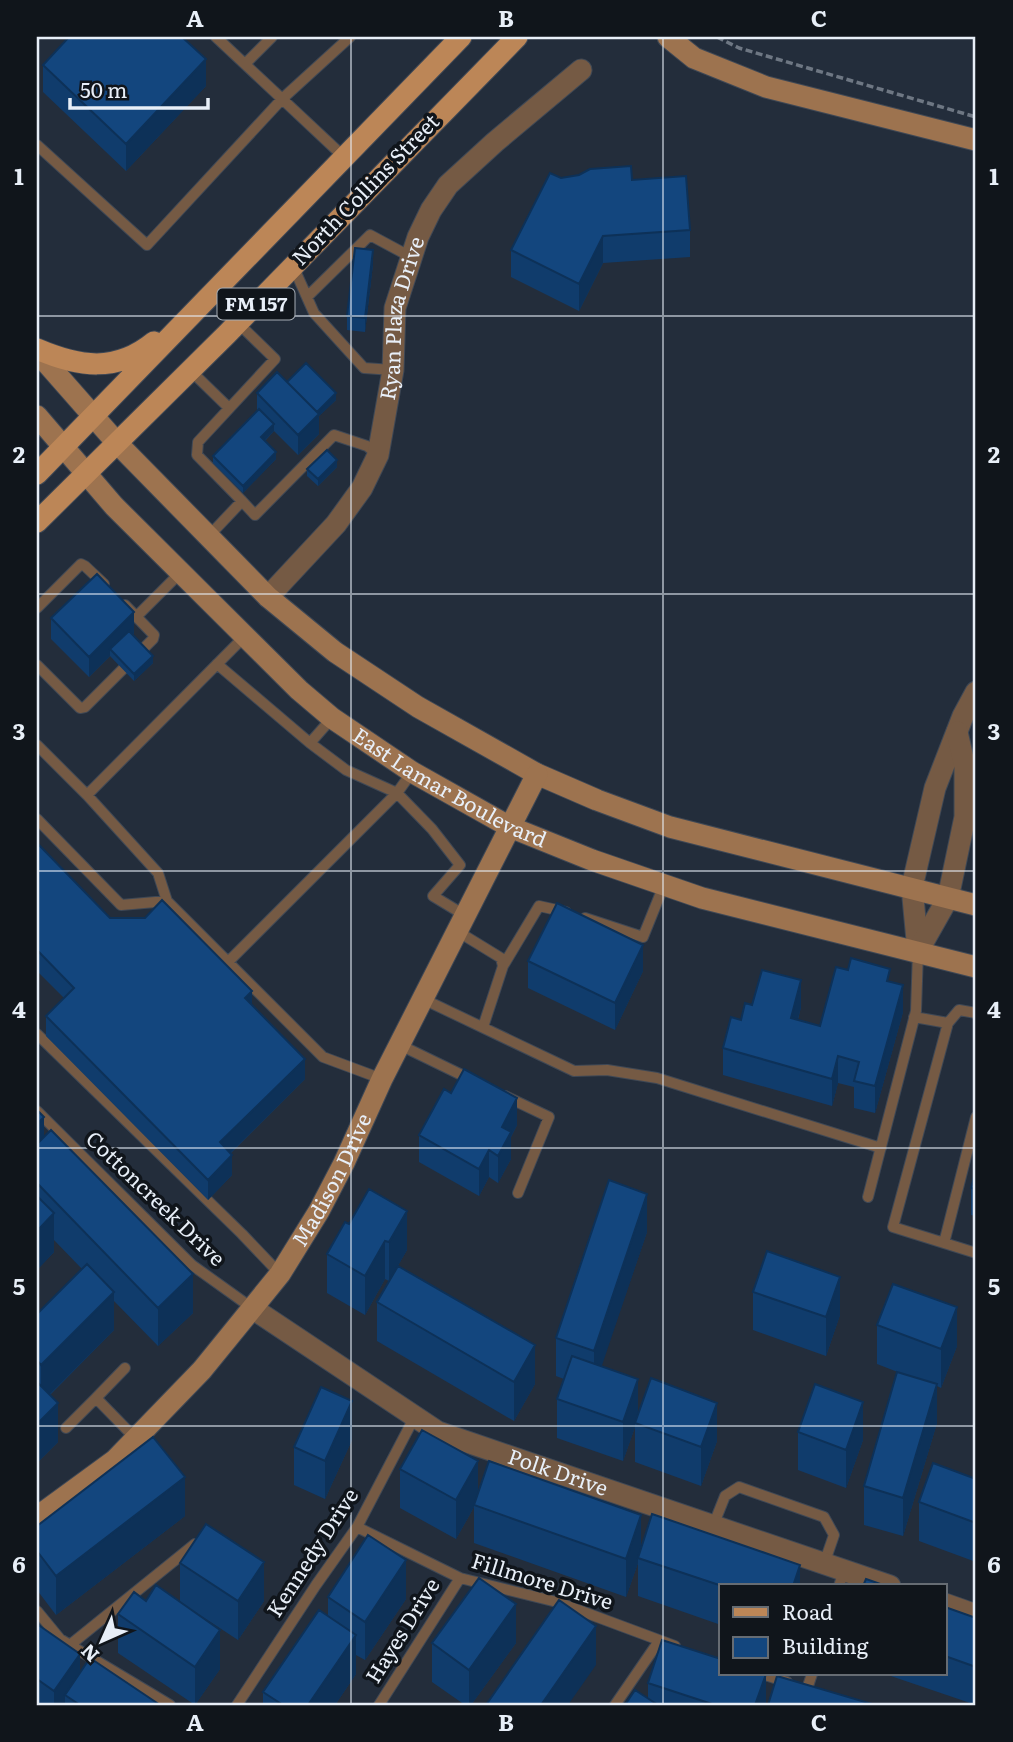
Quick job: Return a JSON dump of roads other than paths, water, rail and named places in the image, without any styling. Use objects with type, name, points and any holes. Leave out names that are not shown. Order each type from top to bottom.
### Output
[{"type":"main road","name":"North Collins Street","points":[[37,474],[461,37]]},
{"type":"main road","name":"North Collins Street","points":[[37,522],[238,323],[517,37]]},
{"type":"main road","points":[[668,37],[694,58],[766,87],[976,140]]},
{"type":"main road","points":[[37,351],[71,362],[101,365],[113,363],[150,345],[202,303]]},
{"type":"main road","points":[[37,351],[117,443],[268,597],[335,652],[407,700],[537,774],[670,827],[976,905]]},
{"type":"main road","name":"East Lamar Boulevard","points":[[37,416],[114,506],[299,690],[332,718],[412,772],[510,827],[664,885],[702,898],[976,967]]},
{"type":"main road","name":"Madison Drive","points":[[37,1517],[115,1460],[136,1439],[202,1370],[280,1274],[325,1199],[382,1080],[537,774]]},
{"type":"street","name":"Ryan Plaza Drive","points":[[268,597],[336,524],[362,488],[377,455],[393,370],[395,308],[418,237],[431,210],[448,185],[581,70]]},
{"type":"street","points":[[918,951],[912,887],[935,788],[976,692]]},
{"type":"street","points":[[918,951],[948,898],[965,817],[965,767],[957,732]]},
{"type":"street","name":"Polk Drive","points":[[252,1308],[438,1432],[713,1526],[836,1574],[881,1584]]},
{"type":"street","points":[[946,1604],[976,1615]]},
{"type":"lane","points":[[216,37],[344,157]]},
{"type":"lane","points":[[245,64],[272,37]]},
{"type":"lane","points":[[37,145],[147,245],[282,99],[350,37]]},
{"type":"lane","points":[[307,297],[370,235],[411,257]]},
{"type":"lane","points":[[293,266],[314,313],[364,368],[393,370]]},
{"type":"lane","points":[[238,323],[275,359],[198,442],[197,455],[255,515],[334,435],[367,446],[377,455]]},
{"type":"lane","points":[[190,370],[229,408]]},
{"type":"lane","points":[[208,537],[242,501]]},
{"type":"lane","points":[[37,608],[81,564],[155,635],[141,651]]},
{"type":"lane","points":[[136,617],[180,573]]},
{"type":"lane","points":[[87,795],[244,637]]},
{"type":"lane","points":[[217,664],[346,770],[397,793],[432,829],[460,865],[433,896],[501,958],[503,967]]},
{"type":"lane","points":[[37,665],[80,708],[85,707],[123,669]]},
{"type":"lane","points":[[310,743],[332,718]]},
{"type":"lane","points":[[37,745],[158,873],[167,901],[324,1057],[382,1080]]},
{"type":"lane","points":[[228,961],[397,793],[412,772]]},
{"type":"lane","points":[[37,819],[121,905],[167,901]]},
{"type":"lane","points":[[483,1027],[503,967],[539,906],[548,906],[643,937],[664,885]]},
{"type":"lane","points":[[868,1197],[914,1017],[918,951]]},
{"type":"lane","points":[[423,999],[574,1071],[607,1070],[657,1078],[881,1148]]},
{"type":"lane","points":[[976,1013],[959,1010],[948,1023],[893,1227],[976,1253]]},
{"type":"lane","points":[[914,1017],[948,1023]]},
{"type":"lane","points":[[37,1034],[280,1274]]},
{"type":"lane","points":[[400,1045],[488,1087]]},
{"type":"lane","points":[[500,1094],[549,1117],[518,1193]]},
{"type":"lane","name":"Cottoncreek Drive","points":[[37,1111],[192,1265],[252,1308]]},
{"type":"lane","points":[[944,1243],[976,1117]]},
{"type":"lane","points":[[66,1429],[125,1368]]},
{"type":"lane","points":[[96,1398],[136,1439]]},
{"type":"lane","name":"Kennedy Drive","points":[[237,1705],[316,1584],[357,1527],[414,1418]]},
{"type":"lane","points":[[713,1526],[725,1496],[739,1487],[805,1509],[824,1517],[834,1535],[836,1574]]},
{"type":"lane","name":"Fillmore Drive","points":[[357,1527],[460,1578],[557,1602],[684,1648]]},
{"type":"lane","points":[[70,1645],[195,1544]]},
{"type":"lane","name":"Hayes Drive","points":[[379,1705],[460,1578]]},
{"type":"lane","points":[[37,1611],[60,1639],[170,1705]]},
{"type":"lane","points":[[615,1705],[659,1640]]},
{"type":"lane","points":[[768,1676],[820,1692]]},
{"type":"lane","points":[[807,1689],[811,1676]]}]
